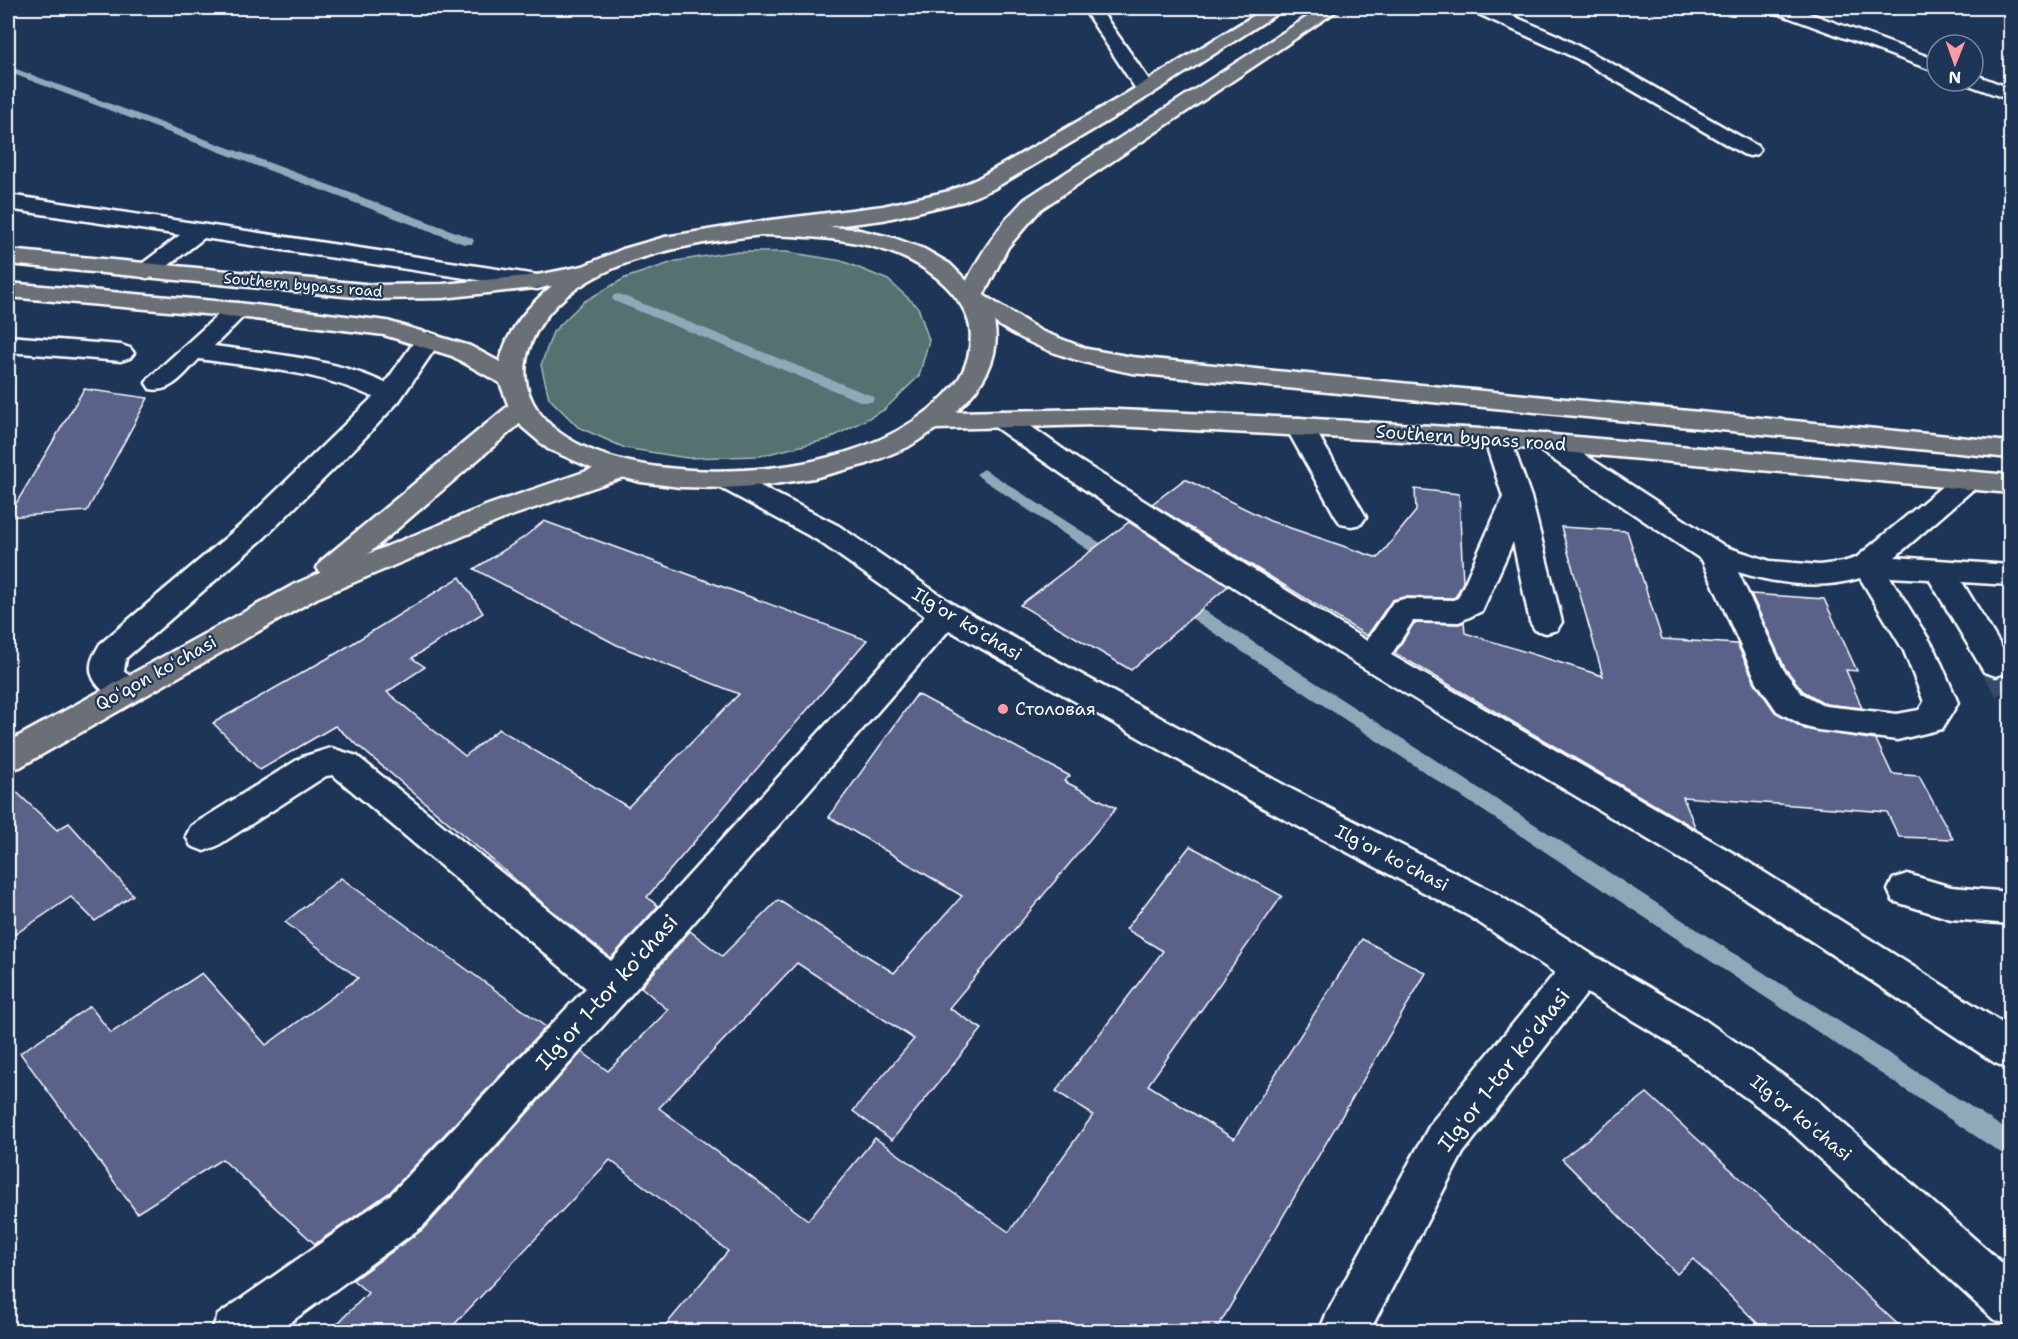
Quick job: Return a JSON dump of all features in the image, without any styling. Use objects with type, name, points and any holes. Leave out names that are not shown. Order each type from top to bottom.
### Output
[{"type":"main road","points":[[764,228],[817,229],[866,237],[910,252],[946,272],[971,297],[983,327],[981,358],[964,390],[931,421],[891,444],[842,463],[786,475],[729,481],[671,479],[620,469],[568,448],[543,433],[522,408],[511,378],[515,347],[532,318],[560,291],[597,268],[648,247],[705,234],[883,213],[956,196],[985,184],[1146,90],[1278,8]]},
{"type":"main road","points":[[971,297],[992,251],[1011,224],[1033,204],[1332,8]]},
{"type":"main road","name":"Southern bypass road","points":[[8,257],[375,292],[443,291],[537,282],[597,268]]},
{"type":"main road","name":"Southern bypass road","points":[[13,293],[238,310],[387,328],[460,351],[511,378]]},
{"type":"main road","name":"Southern bypass road","points":[[971,297],[1032,336],[1081,355],[1132,365],[2010,450]]},
{"type":"main road","points":[[306,591],[522,408]]},
{"type":"main road","name":"Southern bypass road","points":[[931,421],[1095,417],[1299,426],[1498,438],[2010,484]]},
{"type":"main road","points":[[306,591],[498,511],[620,469]]},
{"type":"main road","name":"Qoʻqon koʻchasi","points":[[8,758],[306,591]]},
{"type":"street","points":[[1091,8],[1146,90]]},
{"type":"street","points":[[1480,8],[1567,45],[1750,150]]},
{"type":"street","points":[[1780,8],[1925,62]]},
{"type":"street","points":[[1985,85],[2010,94]]},
{"type":"street","points":[[13,207],[199,231],[537,282]]},
{"type":"street","points":[[147,271],[199,231]]},
{"type":"street","points":[[159,383],[238,310]]},
{"type":"street","points":[[126,690],[108,676],[107,665],[112,652],[253,531],[348,439],[390,395],[428,340]]},
{"type":"street","points":[[8,344],[121,353]]},
{"type":"street","points":[[193,351],[310,367],[353,378],[390,395]]},
{"type":"street","points":[[1002,419],[1067,465],[1372,659],[1732,871],[2010,1050]]},
{"type":"street","points":[[1299,426],[1351,517]]},
{"type":"street","points":[[1498,438],[1516,497],[1546,622]]},
{"type":"street","points":[[1546,442],[1714,554],[1768,571],[1819,575],[1846,572],[1867,565],[1967,480]]},
{"type":"street","name":"Ilgʻor koʻchasi","points":[[729,481],[828,533],[945,614],[1280,800],[1483,905],[1582,969],[1684,1029],[1796,1109],[2010,1302]]},
{"type":"street","points":[[1372,659],[1397,617],[1404,610],[1459,611],[1471,604],[1516,497]]},
{"type":"street","points":[[1714,554],[1769,674],[1789,702],[1818,718],[1897,727],[1930,720],[1941,703],[1920,651],[1867,565]]},
{"type":"street","points":[[1867,565],[2010,575]]},
{"type":"street","points":[[1939,570],[1996,664]]},
{"type":"street","name":"Ilgʻor 1-tor koʻchasi","points":[[235,1332],[407,1210],[613,987],[945,614]]},
{"type":"street","points":[[204,836],[314,766],[331,761],[345,765],[613,987]]},
{"type":"street","points":[[1907,890],[1951,903],[2010,908]]},
{"type":"street","name":"Ilgʻor 1-tor koʻchasi","points":[[1343,1332],[1447,1138],[1582,969]]},
{"type":"green space","points":[[732,252],[787,252],[842,261],[888,280],[918,307],[929,340],[919,376],[884,410],[829,439],[760,456],[687,458],[625,448],[578,427],[549,398],[541,365],[553,332],[583,302],[625,278],[676,261]]},
{"type":"building","points":[[84,389],[148,398],[87,511],[8,517]]},
{"type":"building","points":[[1185,479],[1270,521],[1378,558],[1416,511],[1415,489],[1459,494],[1463,582],[1453,598],[1404,597],[1392,600],[1367,636],[1152,504]]},
{"type":"building","points":[[544,521],[867,640],[647,897],[658,906],[611,958],[538,899],[335,726],[260,770],[213,723],[337,653],[460,577],[483,613],[412,658],[425,667],[387,692],[465,756],[499,729],[628,807],[739,694],[617,645],[474,569],[523,538]]},
{"type":"building","points":[[1129,522],[1228,586],[1131,670],[1020,605]]},
{"type":"building","points":[[1561,527],[1627,531],[1662,639],[1737,644],[1755,683],[1775,712],[1805,729],[1876,740],[1892,774],[1919,776],[1953,839],[1899,837],[1887,812],[1683,797],[1696,829],[1395,653],[1414,623],[1459,624],[1464,622],[1465,633],[1603,676]]},
{"type":"building","points":[[1751,594],[1824,599],[1857,671],[1846,670],[1862,708],[1826,704],[1803,691],[1785,668]]},
{"type":"building","points":[[917,694],[1070,776],[1064,781],[1116,808],[949,1008],[982,1029],[892,1140],[853,1111],[914,1039],[797,963],[659,1108],[808,1220],[875,1138],[1009,1232],[1093,1115],[1056,1091],[1163,951],[1126,929],[1190,846],[1282,896],[1148,1085],[1234,1139],[1362,939],[1426,973],[1215,1332],[660,1332],[728,1251],[610,1160],[447,1332],[329,1332],[368,1293],[353,1280],[425,1228],[582,1052],[608,1071],[668,1010],[641,987],[690,931],[722,956],[778,900],[894,973],[962,896],[829,817]]},
{"type":"building","points":[[8,784],[57,830],[69,823],[133,895],[95,921],[71,897],[8,939]]},
{"type":"building","points":[[341,878],[546,1027],[390,1192],[315,1244],[222,1159],[137,1213],[20,1053],[90,1006],[111,1033],[202,973],[266,1045],[358,978],[285,922]]},
{"type":"building","points":[[1647,1093],[1906,1332],[1766,1332],[1693,1259],[1677,1274],[1562,1159]]},
{"type":"waterway","points":[[8,69],[468,241]]},
{"type":"waterway","points":[[619,298],[867,399]]},
{"type":"waterway","points":[[984,474],[1115,560]]},
{"type":"waterway","points":[[1176,600],[2010,1145]]},
{"type":"tunnel","points":[[1996,664],[2010,688]]},
{"type":"place","name":"Столовая","points":[[1003,709]]}]
